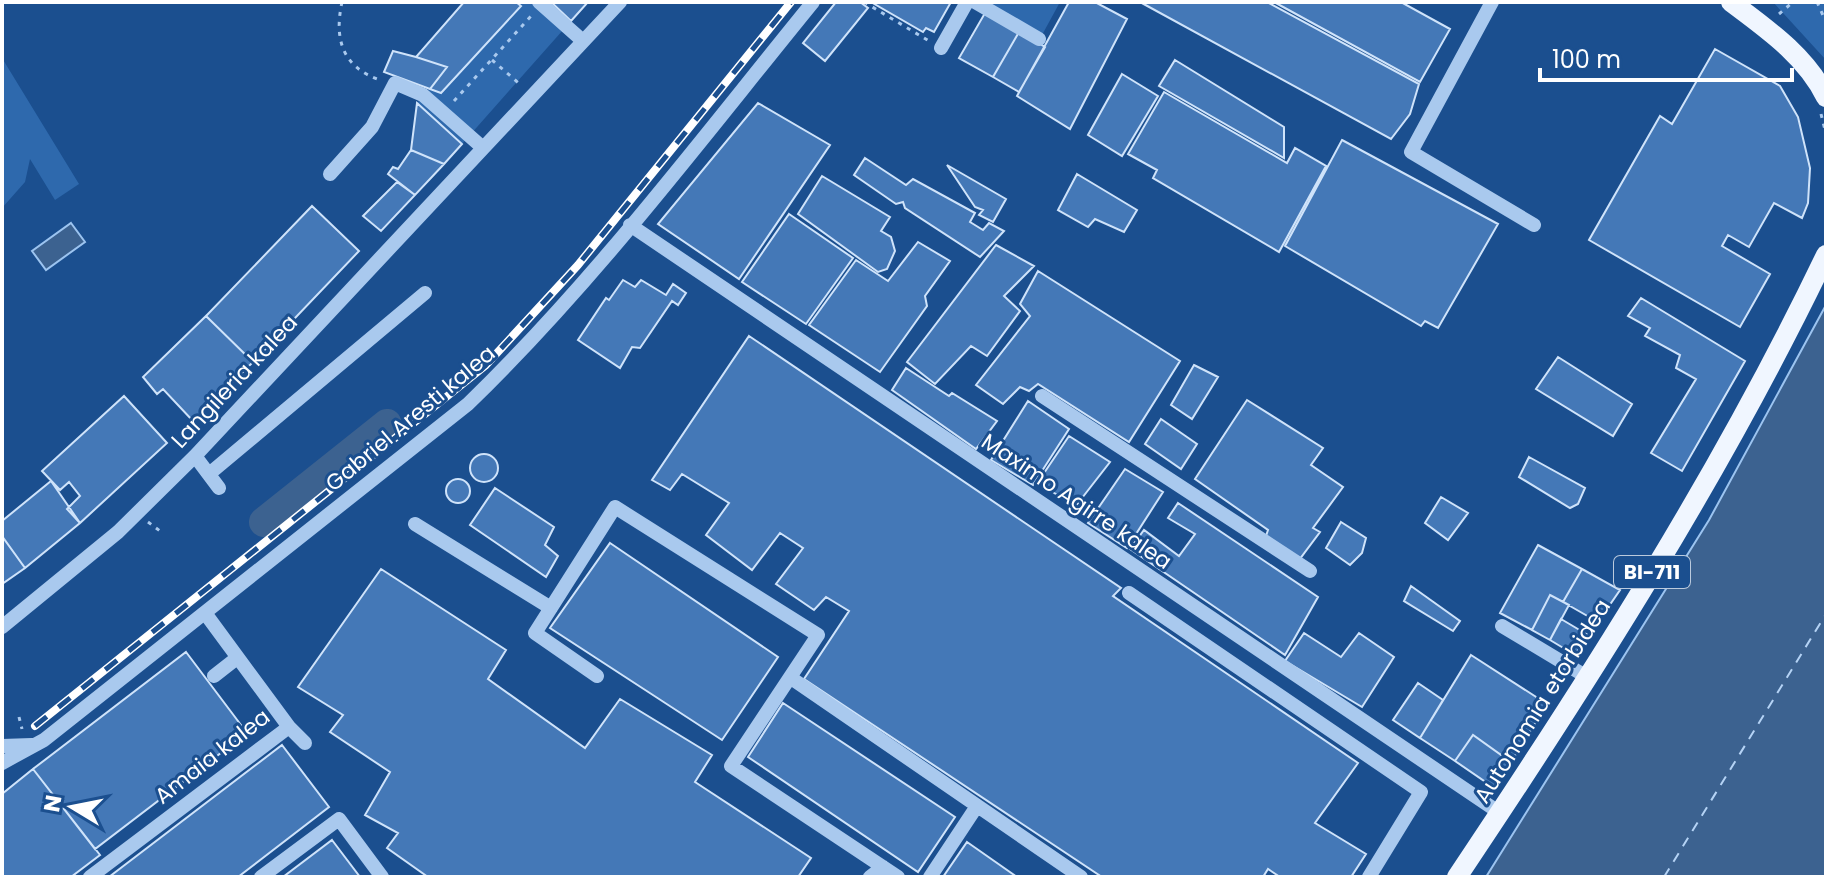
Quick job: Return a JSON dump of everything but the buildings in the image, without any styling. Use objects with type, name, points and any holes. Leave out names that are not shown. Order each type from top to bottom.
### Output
[{"type":"main road","points":[[1731,2],[1787,46],[1813,74],[1824,106]]},
{"type":"main road","name":"Autonomia etorbidea","points":[[1457,877],[1587,677],[1771,367],[1826,255]]},
{"type":"street","name":"Langileria kalea","points":[[2,627],[118,532],[195,456],[620,2]]},
{"type":"street","name":"Gabriel Aresti kalea","points":[[2,763],[44,740],[468,404],[519,355],[813,2]]},
{"type":"street","points":[[941,48],[967,2]]},
{"type":"street","points":[[975,2],[1039,39]]},
{"type":"street","points":[[1492,2],[1411,152],[1534,225]]},
{"type":"street","points":[[540,3],[583,41]]},
{"type":"street","points":[[330,174],[372,127],[395,83],[423,95],[482,147]]},
{"type":"street","name":"Maximo Agirre kalea","points":[[630,225],[1500,813]]},
{"type":"street","points":[[209,474],[425,293]]},
{"type":"street","points":[[1042,396],[1310,571]]},
{"type":"street","points":[[195,456],[219,488]]},
{"type":"street","points":[[597,676],[535,633],[615,507],[818,635],[731,766],[898,877]]},
{"type":"street","points":[[415,524],[551,608]]},
{"type":"street","points":[[1129,593],[1421,792],[1369,877]]},
{"type":"street","name":"Amaia kalea","points":[[94,870],[289,727],[205,613]]},
{"type":"street","points":[[1502,626],[1587,677]]},
{"type":"street","points":[[214,676],[237,658]]},
{"type":"street","points":[[791,678],[977,806],[1062,872],[1081,877]]},
{"type":"street","points":[[289,727],[305,743]]},
{"type":"street","points":[[2,746],[32,745],[44,740]]},
{"type":"street","points":[[930,877],[977,806]]},
{"type":"street","points":[[261,877],[339,819],[382,877]]},
{"type":"street","points":[[870,877],[883,867]]},
{"type":"street","points":[[94,870],[115,871]]},
{"type":"path","points":[[342,2],[340,47],[348,61],[377,80]]},
{"type":"path","points":[[864,2],[941,48]]},
{"type":"path","points":[[1817,2],[1826,22]]},
{"type":"path","points":[[444,113],[540,3]]},
{"type":"path","points":[[492,60],[531,95]]},
{"type":"path","points":[[1824,106],[1826,134]]},
{"type":"path","points":[[1826,216],[1826,233]]},
{"type":"shaded area","points":[[516,2],[551,2],[571,21],[462,144],[417,103],[430,89],[441,93],[520,6]]},
{"type":"shaded area","points":[[982,2],[1060,2],[1042,35]]},
{"type":"shaded area","points":[[1773,2],[1826,2],[1826,60]]},
{"type":"shaded area","points":[[2,58],[79,184],[55,200],[30,159],[25,182],[2,208]]},
{"type":"shaded area","points":[[71,223],[85,242],[46,270],[32,251]]},
{"type":"shaded area","points":[[1826,305],[1826,877],[1486,877],[1709,520]]},
{"type":"waterway","points":[[264,522],[387,424]]},
{"type":"ferry route","points":[[1664,877],[1826,614]]},
{"type":"railway","points":[[35,726],[485,366],[578,265],[791,2]]}]
